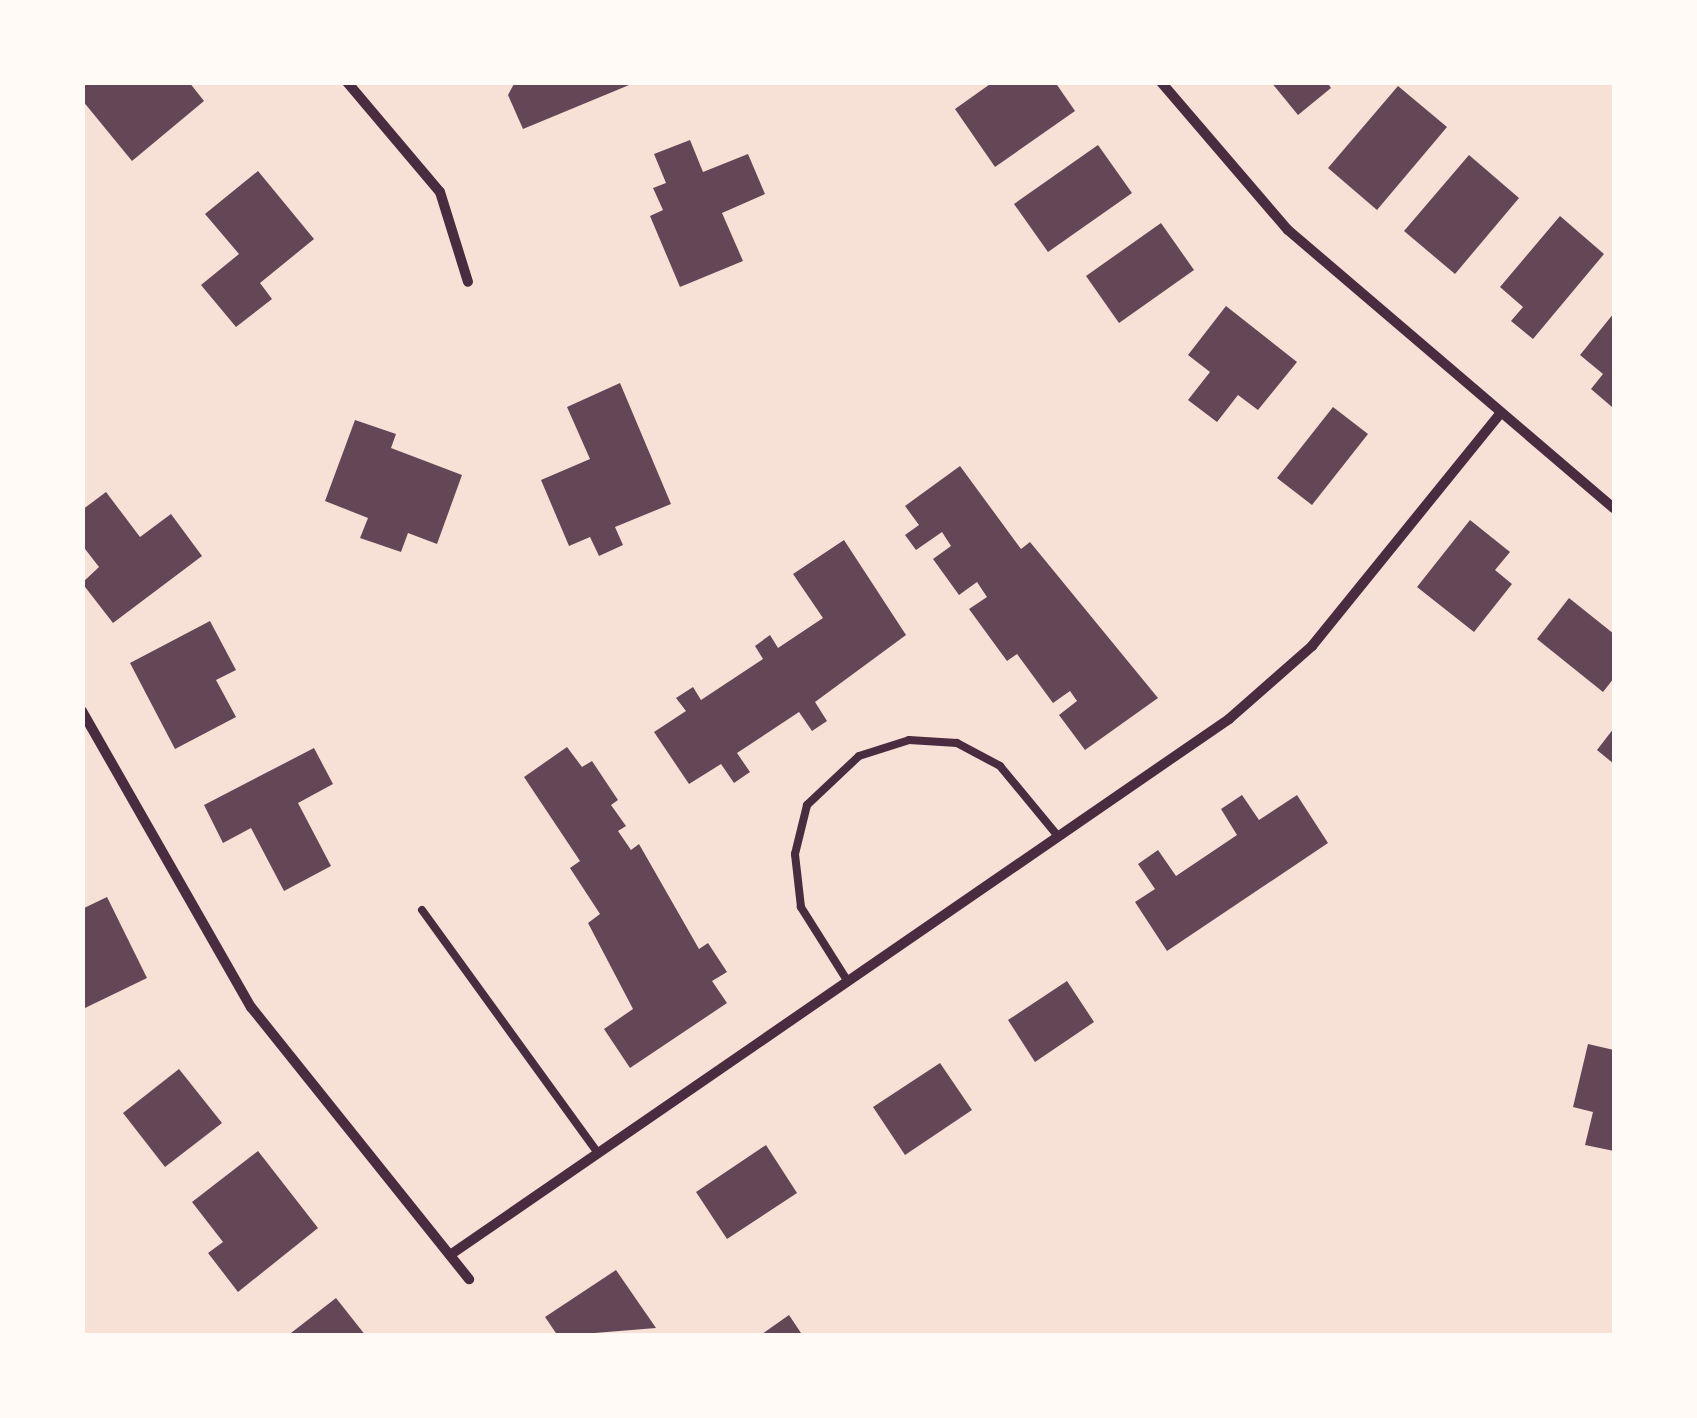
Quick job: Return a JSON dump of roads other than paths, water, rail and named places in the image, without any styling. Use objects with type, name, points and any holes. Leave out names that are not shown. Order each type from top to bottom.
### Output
[{"type":"street","points":[[348,82],[440,192],[468,282]]},
{"type":"street","points":[[1161,82],[1288,230],[1614,508]]},
{"type":"street","points":[[450,1255],[594,1148],[1058,835],[1286,672],[1500,414]]},
{"type":"street","points":[[82,711],[252,1007],[469,1279]]},
{"type":"lane","points":[[845,977],[802,907],[795,854],[807,805],[858,756],[909,740],[957,742],[1000,766],[1058,835]]},
{"type":"lane","points":[[422,910],[594,1148]]}]
